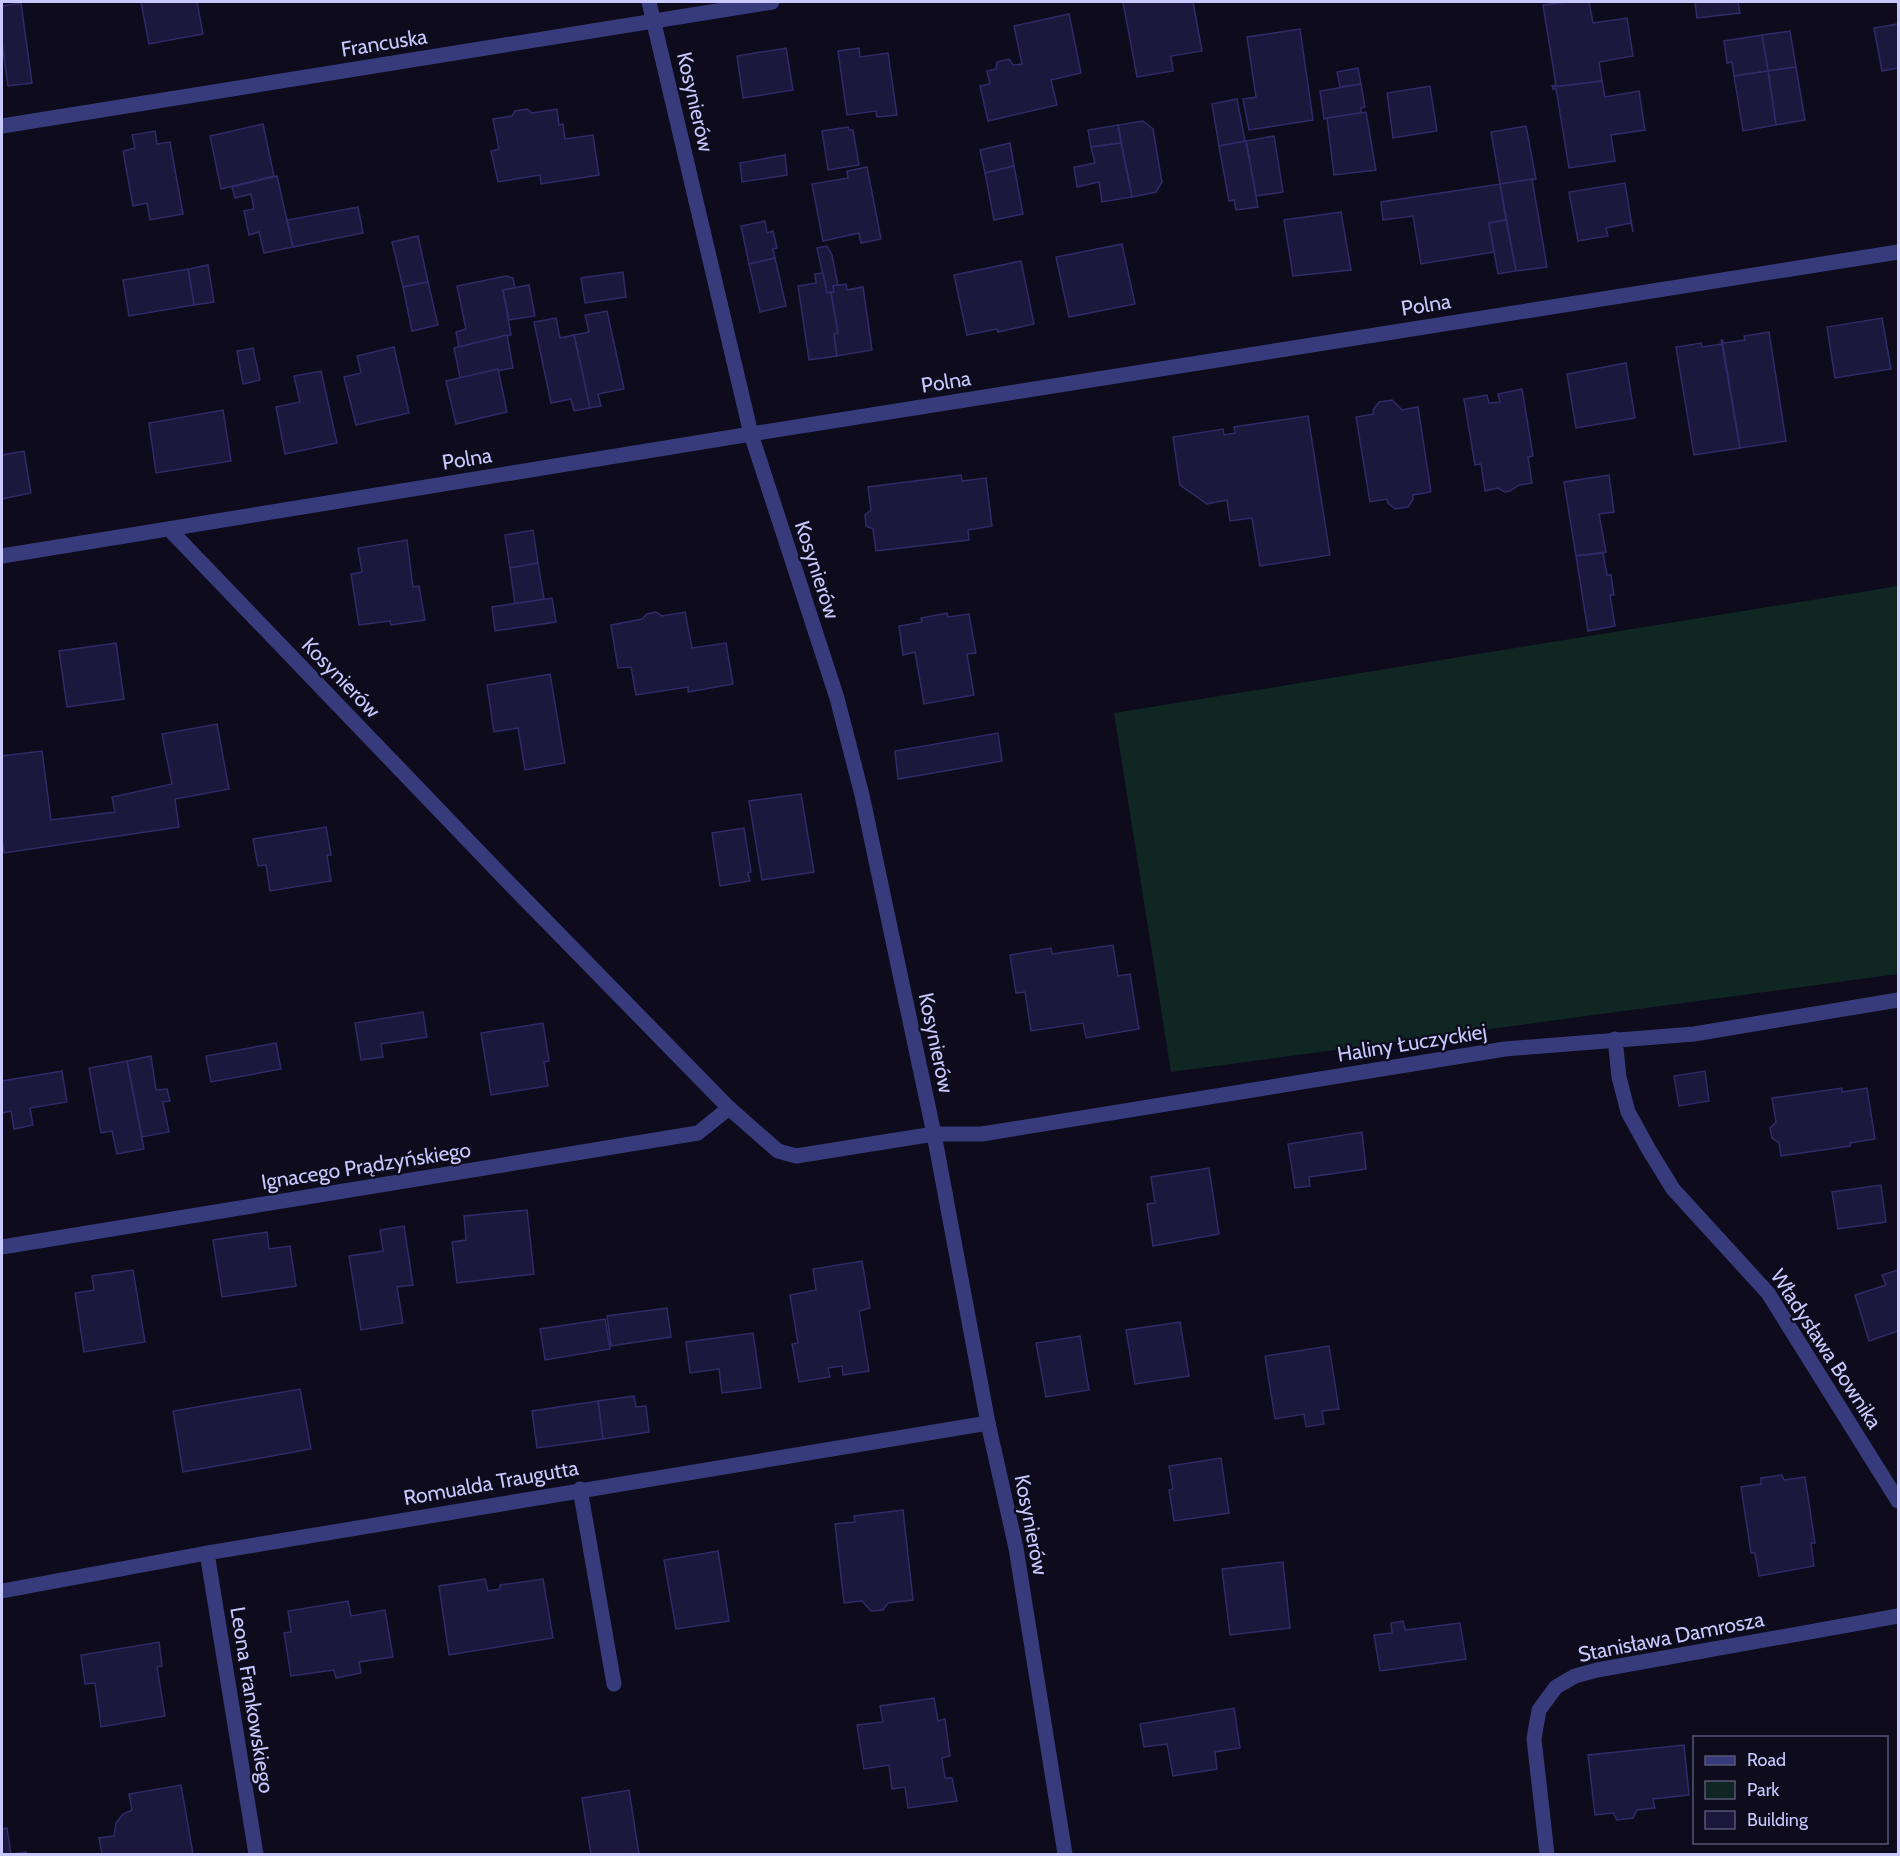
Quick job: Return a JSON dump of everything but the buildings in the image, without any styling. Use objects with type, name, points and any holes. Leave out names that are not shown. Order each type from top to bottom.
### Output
[{"type":"street","name":"Kosynierów","points":[[649,2],[751,434],[837,698],[862,795],[934,1134],[988,1423],[1016,1548],[1065,1854]]},
{"type":"street","name":"Francuska","points":[[2,126],[772,2]]},
{"type":"street","name":"Polna","points":[[2,556],[751,434],[1899,252]]},
{"type":"street","name":"Kosynierów","points":[[169,529],[729,1108],[778,1151],[796,1156],[934,1134]]},
{"type":"street","name":"Haliny Łuczyckiej","points":[[934,1134],[982,1134],[1505,1049],[1694,1034],[1899,999]]},
{"type":"street","name":"Władysława Bownika","points":[[1615,1039],[1619,1077],[1628,1112],[1648,1150],[1673,1189],[1768,1293],[1899,1501]]},
{"type":"street","name":"Ignacego Prądzyńskiego","points":[[2,1247],[698,1133],[729,1108]]},
{"type":"street","name":"Romualda Traugutta","points":[[2,1591],[207,1552],[988,1423]]},
{"type":"street","points":[[580,1489],[614,1684]]},
{"type":"street","name":"Leona Frankowskiego","points":[[207,1552],[256,1854]]},
{"type":"street","name":"Stanisława Damrosza","points":[[1547,1854],[1534,1739],[1539,1710],[1556,1687],[1575,1676],[1597,1670],[1899,1616]]},
{"type":"green space","points":[[1898,586],[1898,974],[1171,1072],[1114,713]]}]
